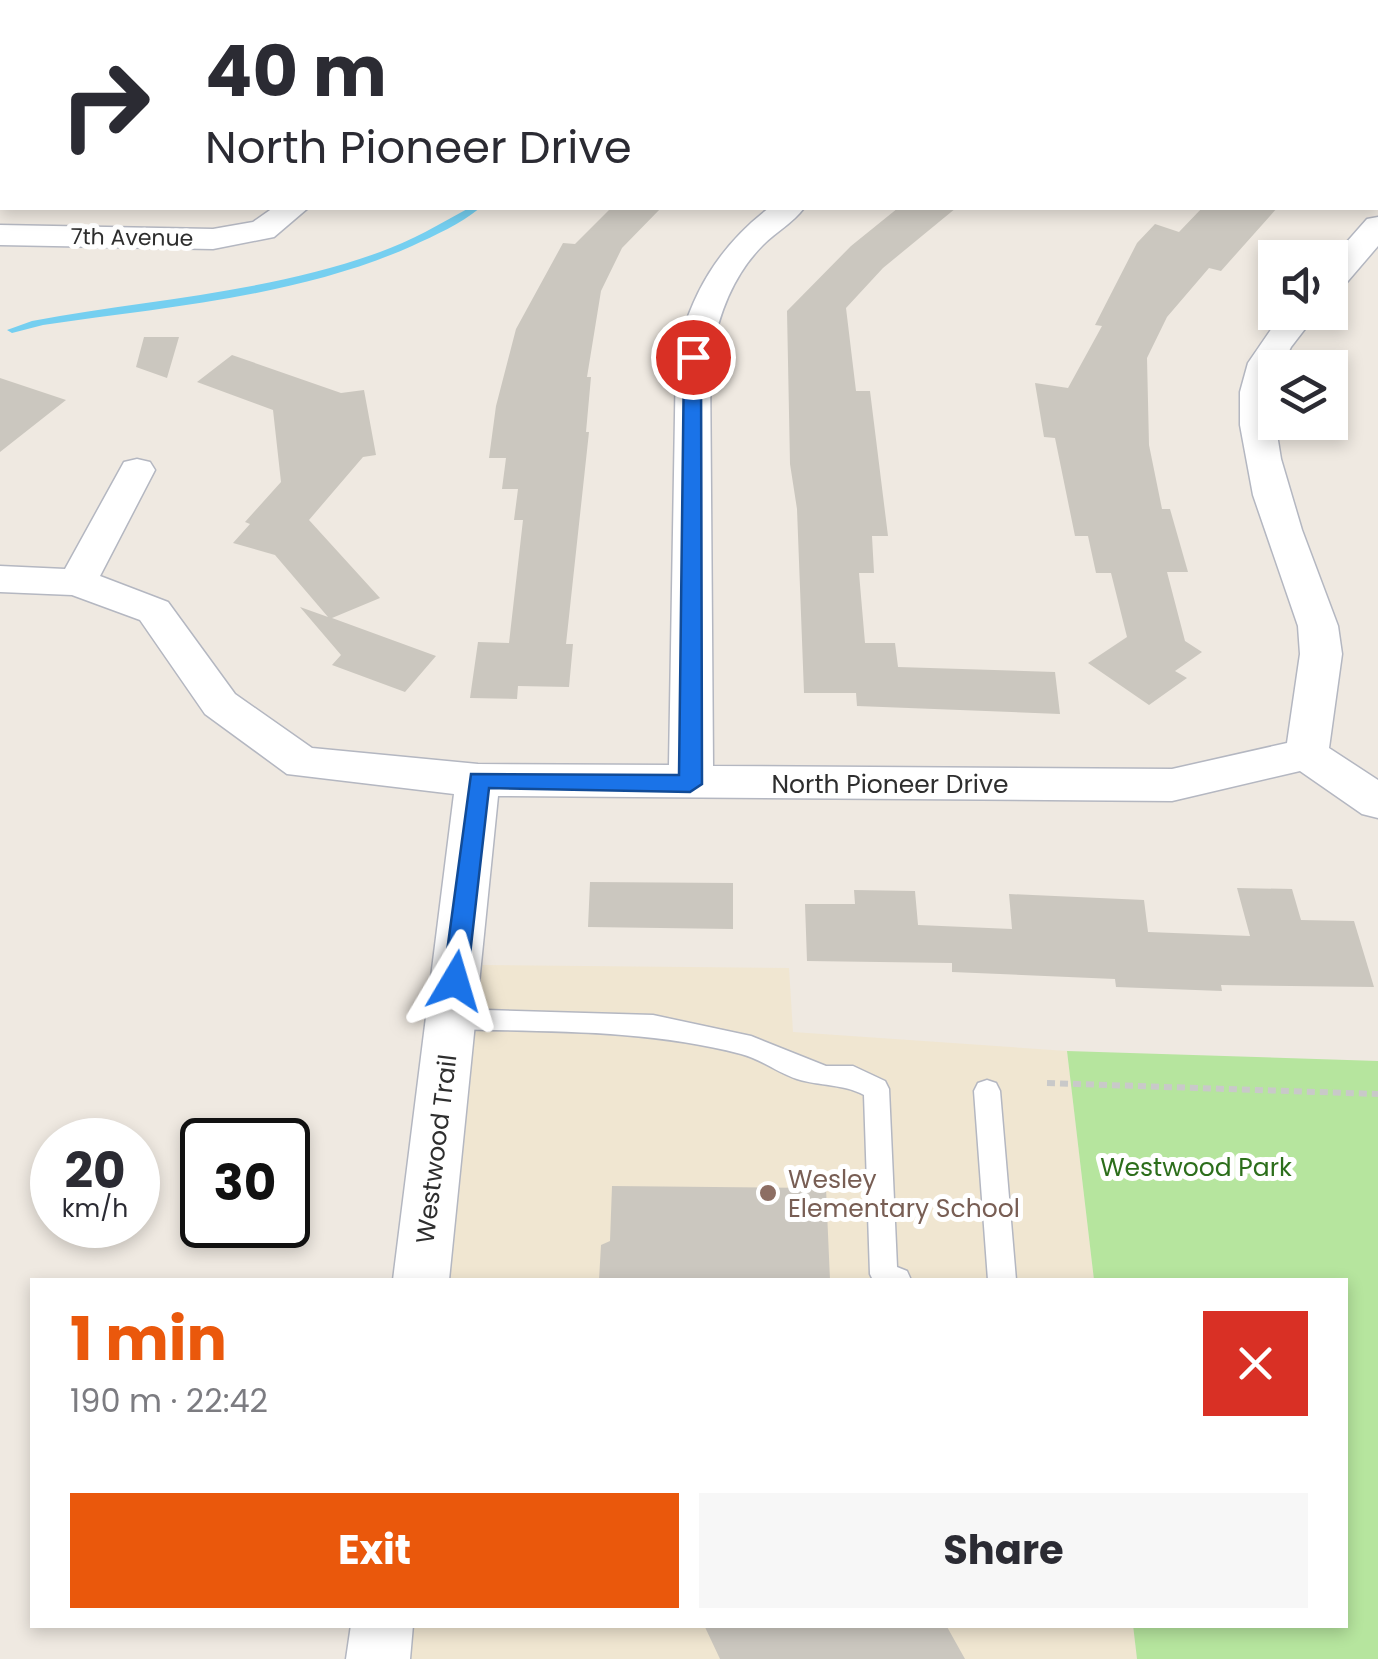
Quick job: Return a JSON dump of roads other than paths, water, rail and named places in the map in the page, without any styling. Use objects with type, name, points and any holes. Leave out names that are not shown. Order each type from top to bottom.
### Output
[{"type":"street","name":"7th Avenue","points":[[0,235],[213,239],[263,230],[289,210]]},
{"type":"street","points":[[690,784],[693,357],[699,319],[728,261],[785,210]]},
{"type":"street","points":[[1348,260],[1378,226]]},
{"type":"street","points":[[1288,330],[1266,360],[1255,420],[1261,456],[1318,626],[1320,654],[1307,754],[1378,802]]},
{"type":"street","points":[[77,582],[136,470]]},
{"type":"street","name":"North Pioneer Drive","points":[[0,579],[77,582],[154,612],[220,704],[302,763],[478,780],[1172,785],[1307,754]]},
{"type":"street","name":"Westwood Trail","points":[[421,1278],[478,780]]},
{"type":"street","points":[[378,1659],[382,1628]]},
{"type":"lane","points":[[451,1019],[653,1024],[751,1046],[798,1068],[826,1076],[853,1077],[876,1090],[884,1274],[893,1278]]},
{"type":"lane","points":[[986,1090],[1002,1278]]},
{"type":"waterway","points":[[12,330],[243,291],[340,269],[432,233],[472,210]]},
{"type":"place","name":"Wesley Elementary School","points":[[768,1193]]},
{"type":"park label","name":"Westwood Park","points":[[1196,1167]]}]
